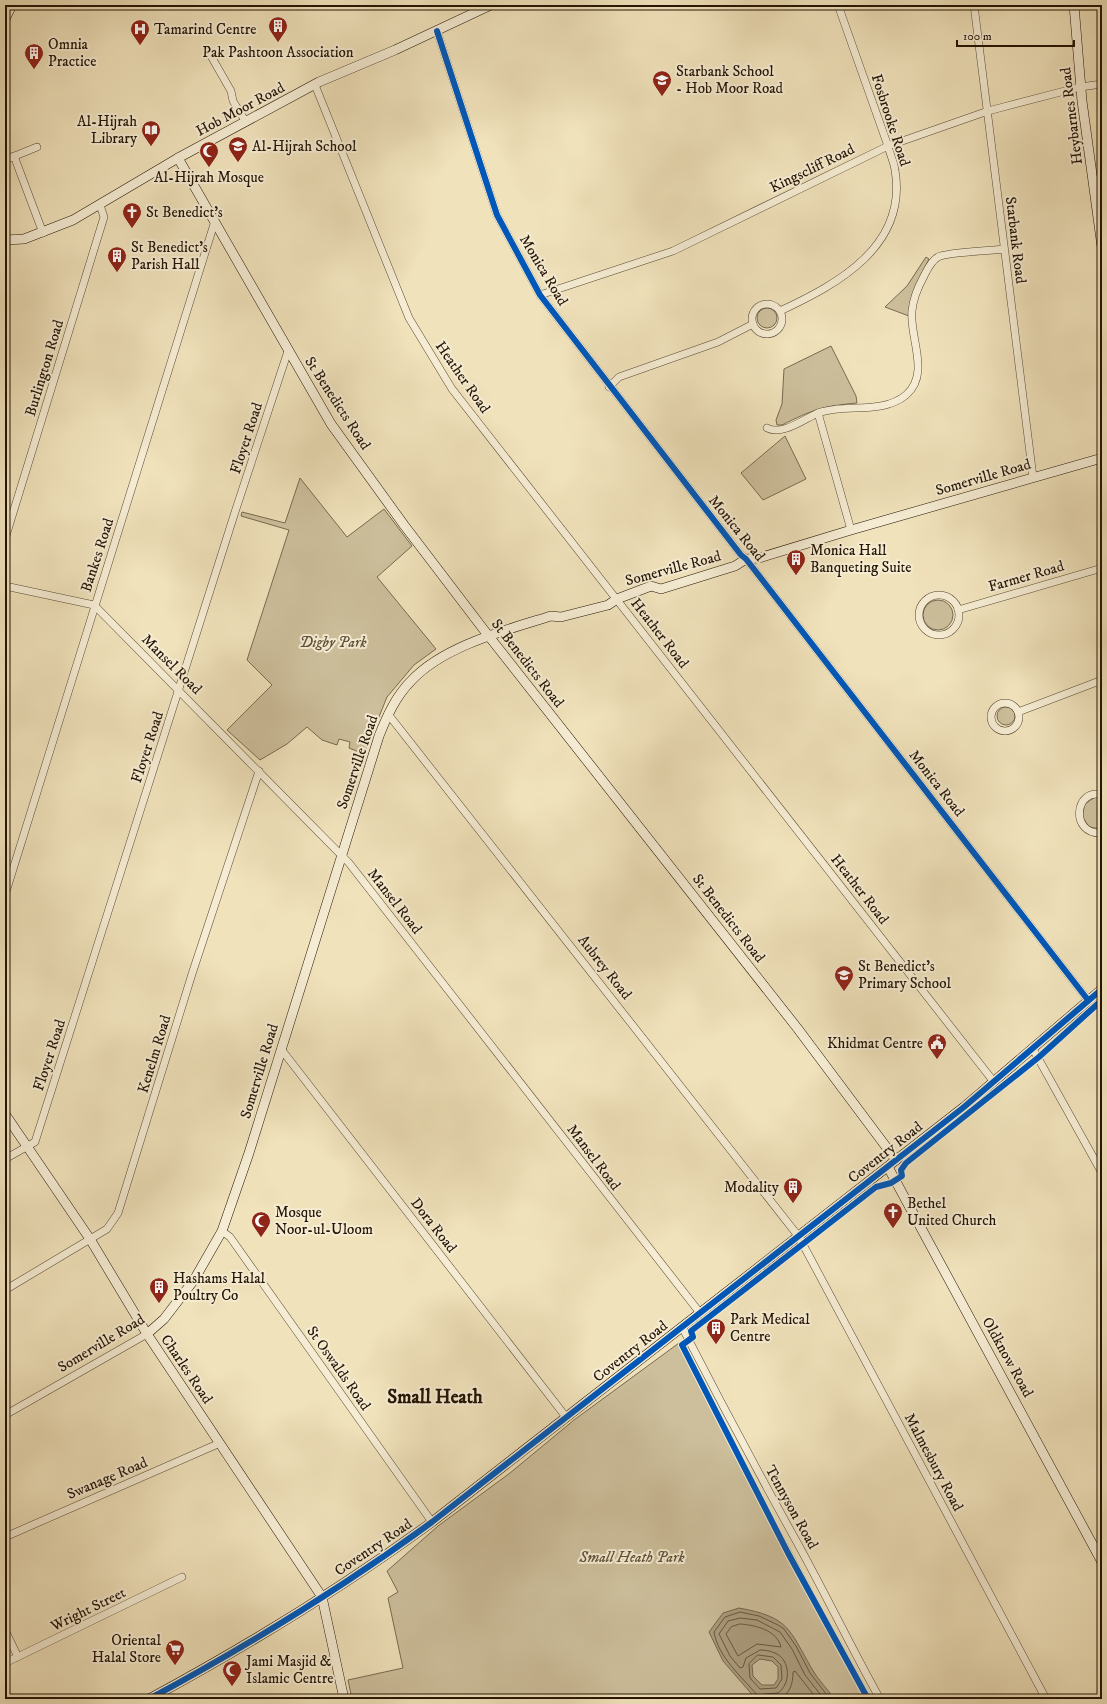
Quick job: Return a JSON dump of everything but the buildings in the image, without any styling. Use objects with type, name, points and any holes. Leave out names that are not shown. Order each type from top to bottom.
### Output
[{"type":"street","name":"Hob Moor Road","points":[[5,240],[24,238],[73,220],[178,158],[315,85],[437,31],[491,5]]},
{"type":"street","name":"Fosbrooke Road","points":[[780,311],[813,296],[850,272],[872,253],[880,242],[890,220],[896,193],[895,170],[888,146],[838,5]]},
{"type":"street","name":"Starbank Road","points":[[974,5],[1033,478]]},
{"type":"street","name":"Heybarnes Road","points":[[1074,5],[1080,87],[1102,247]]},
{"type":"street","points":[[5,19],[9,7]]},
{"type":"street","name":"Monica Road","points":[[437,31],[497,215],[540,296],[609,387],[741,555],[746,559],[1088,1000]]},
{"type":"street","points":[[207,49],[231,91],[233,101],[246,122]]},
{"type":"street","name":"Kingscliff Road","points":[[540,296],[672,250],[888,146],[988,111],[1080,87],[1102,84]]},
{"type":"street","name":"Heather Road","points":[[315,85],[409,318],[452,389],[994,1082]]},
{"type":"street","points":[[5,160],[37,147]]},
{"type":"street","points":[[14,156],[42,232]]},
{"type":"street","name":"St Benedicts Road","points":[[178,158],[214,224],[331,424],[404,525],[489,636],[798,1029],[896,1160]]},
{"type":"street","name":"Burlington Road","points":[[5,538],[104,217],[100,205]]},
{"type":"street","name":"Bankes Road","points":[[5,894],[94,605],[144,454],[214,224]]},
{"type":"street","points":[[767,428],[772,431],[781,431],[828,409],[883,406],[906,395],[918,375],[912,311],[915,299],[928,268],[938,257],[1004,249]]},
{"type":"street","points":[[771,304],[780,311],[782,320],[776,331],[763,333],[753,324],[753,313],[760,305],[771,304]]},
{"type":"street","points":[[609,387],[619,377],[718,342],[753,324]]},
{"type":"street","name":"Floyer Road","points":[[28,1147],[35,1142],[288,351]]},
{"type":"street","points":[[818,413],[851,530]]},
{"type":"street","name":"Somerville Road","points":[[5,1415],[147,1334],[164,1319],[194,1280],[222,1231],[249,1153],[379,736],[388,714],[411,680],[427,667],[452,651],[489,636],[551,616],[561,617],[608,604],[651,586],[661,589],[735,566],[746,559],[759,558],[1102,458]]},
{"type":"street","name":"Farmer Road","points":[[958,610],[1102,568]]},
{"type":"street","points":[[5,586],[94,605]]},
{"type":"street","points":[[935,595],[948,597],[954,602],[958,610],[958,618],[955,626],[950,632],[942,635],[933,634],[926,630],[921,624],[918,616],[924,601],[935,595]]},
{"type":"street","name":"Mansel Road","points":[[94,605],[179,689],[341,855],[700,1313]]},
{"type":"street","points":[[1018,712],[1102,680]]},
{"type":"street","name":"Aubrey Road","points":[[388,714],[799,1237]]},
{"type":"street","name":"Kenelm Road","points":[[5,1290],[107,1229],[118,1213],[192,974],[259,771]]},
{"type":"street","points":[[1102,795],[1094,794],[1088,797],[1083,801],[1079,812],[1081,822],[1087,829],[1097,833],[1102,833]]},
{"type":"street","name":"Coventry Road","points":[[149,1699],[270,1630],[390,1553],[432,1522],[896,1160],[994,1082],[1102,989]]},
{"type":"street","name":"Dora Road","points":[[281,1049],[566,1417]]},
{"type":"street","points":[[1033,1049],[1102,1173]]},
{"type":"street","name":"Charles Road","points":[[5,1114],[90,1239],[147,1334],[322,1597]]},
{"type":"street","points":[[5,1159],[28,1147]]},
{"type":"street","name":"Oldknow Road","points":[[888,1166],[1102,1562]]},
{"type":"street","name":"St Oswalds Road","points":[[222,1231],[230,1237],[432,1522]]},
{"type":"street","name":"Malmesbury Road","points":[[799,1237],[1046,1699]]},
{"type":"street","name":"Tennyson Road","points":[[682,1327],[750,1459],[800,1547],[841,1629],[880,1699]]},
{"type":"street","name":"Swanage Road","points":[[5,1537],[220,1443]]},
{"type":"street","name":"Wright Street","points":[[5,1663],[182,1577]]},
{"type":"street","points":[[322,1597],[344,1699]]},
{"type":"street","points":[[5,1630],[18,1657]]},
{"type":"green space","points":[[926,257],[929,259],[916,285],[909,316],[885,307],[907,286]]},
{"type":"green space","points":[[763,308],[771,308],[777,314],[777,322],[771,328],[763,328],[757,322],[757,314]]},
{"type":"green space","points":[[831,346],[856,396],[857,403],[818,410],[782,425],[777,425],[776,420],[782,404],[784,369]]},
{"type":"green space","points":[[785,436],[806,479],[763,500],[741,473]]},
{"type":"green space","name":"Digby Park","points":[[300,478],[347,537],[384,509],[412,546],[377,577],[436,649],[414,665],[387,697],[364,754],[349,748],[350,742],[339,739],[337,745],[322,740],[307,727],[287,744],[260,760],[227,730],[272,685],[247,660],[289,530],[241,516],[242,512],[285,523]]},
{"type":"green space","points":[[938,600],[949,604],[953,615],[949,626],[938,630],[927,626],[923,615],[927,604]]},
{"type":"green space","points":[[1006,707],[1010,708],[1014,712],[1014,720],[1010,724],[1006,725],[1002,724],[998,720],[997,716],[998,712],[1002,708]]},
{"type":"green space","points":[[1095,797],[1102,797],[1101,829],[1089,827],[1082,816],[1085,804]]},
{"type":"green space","name":"Small Heath Park","points":[[679,1343],[872,1699],[352,1699],[348,1680],[403,1668],[388,1598],[398,1592],[387,1571],[438,1526],[510,1473],[574,1420]]},
{"type":"water","points":[[739,1608],[768,1616],[786,1627],[792,1634],[814,1673],[834,1699],[756,1699],[723,1661],[709,1632],[723,1613]],"holes":[[[760,1659],[772,1661],[778,1667],[778,1679],[774,1685],[762,1685],[753,1676],[752,1665]]]},
{"type":"cycle path","points":[[437,31],[497,215],[540,295],[1088,1000]]},
{"type":"cycle path","points":[[149,1699],[294,1615],[364,1570],[432,1522],[964,1107],[1102,989]]},
{"type":"cycle path","points":[[868,1699],[788,1553],[682,1345],[693,1337],[691,1331],[876,1187],[891,1183],[902,1176],[901,1170],[906,1163],[1039,1057],[1102,1000]]},
{"type":"place","name":"Pak Pashtoon Association","points":[[278,43]]},
{"type":"place","name":"Tamarind Centre","points":[[140,46]]},
{"type":"place","name":"Omnia Practice","points":[[34,70]]},
{"type":"place","name":"Starbank School - Hob Moor Road","points":[[662,97]]},
{"type":"place","name":"Al-Hijrah Library","points":[[151,147]]},
{"type":"place","name":"Al-Hijrah School","points":[[238,163]]},
{"type":"place","name":"Al-Hijrah Mosque","points":[[209,168]]},
{"type":"place","name":"St Benedict's","points":[[132,229]]},
{"type":"place","name":"St Benedict's Parish Hall","points":[[117,273]]},
{"type":"place","name":"Monica Hall Banqueting Suite","points":[[796,576]]},
{"type":"place","name":"St Benedict's Primary School","points":[[844,992]]},
{"type":"place","name":"Khidmat Centre","points":[[937,1060]]},
{"type":"place","name":"Modality","points":[[793,1204]]},
{"type":"place","name":"Bethel United Church","points":[[893,1229]]},
{"type":"place","name":"Mosque Noor-ul-Uloom","points":[[261,1238]]},
{"type":"place","name":"Hashams Halal Poultry Co","points":[[159,1304]]},
{"type":"place","name":"Park Medical Centre","points":[[716,1345]]},
{"type":"place","name":"Oriental Halal Store","points":[[175,1666]]},
{"type":"place","name":"Jami Masjid & Islamic Centre","points":[[232,1687]]},
{"type":"district","name":"Small Heath","points":[[435,1396]]}]
